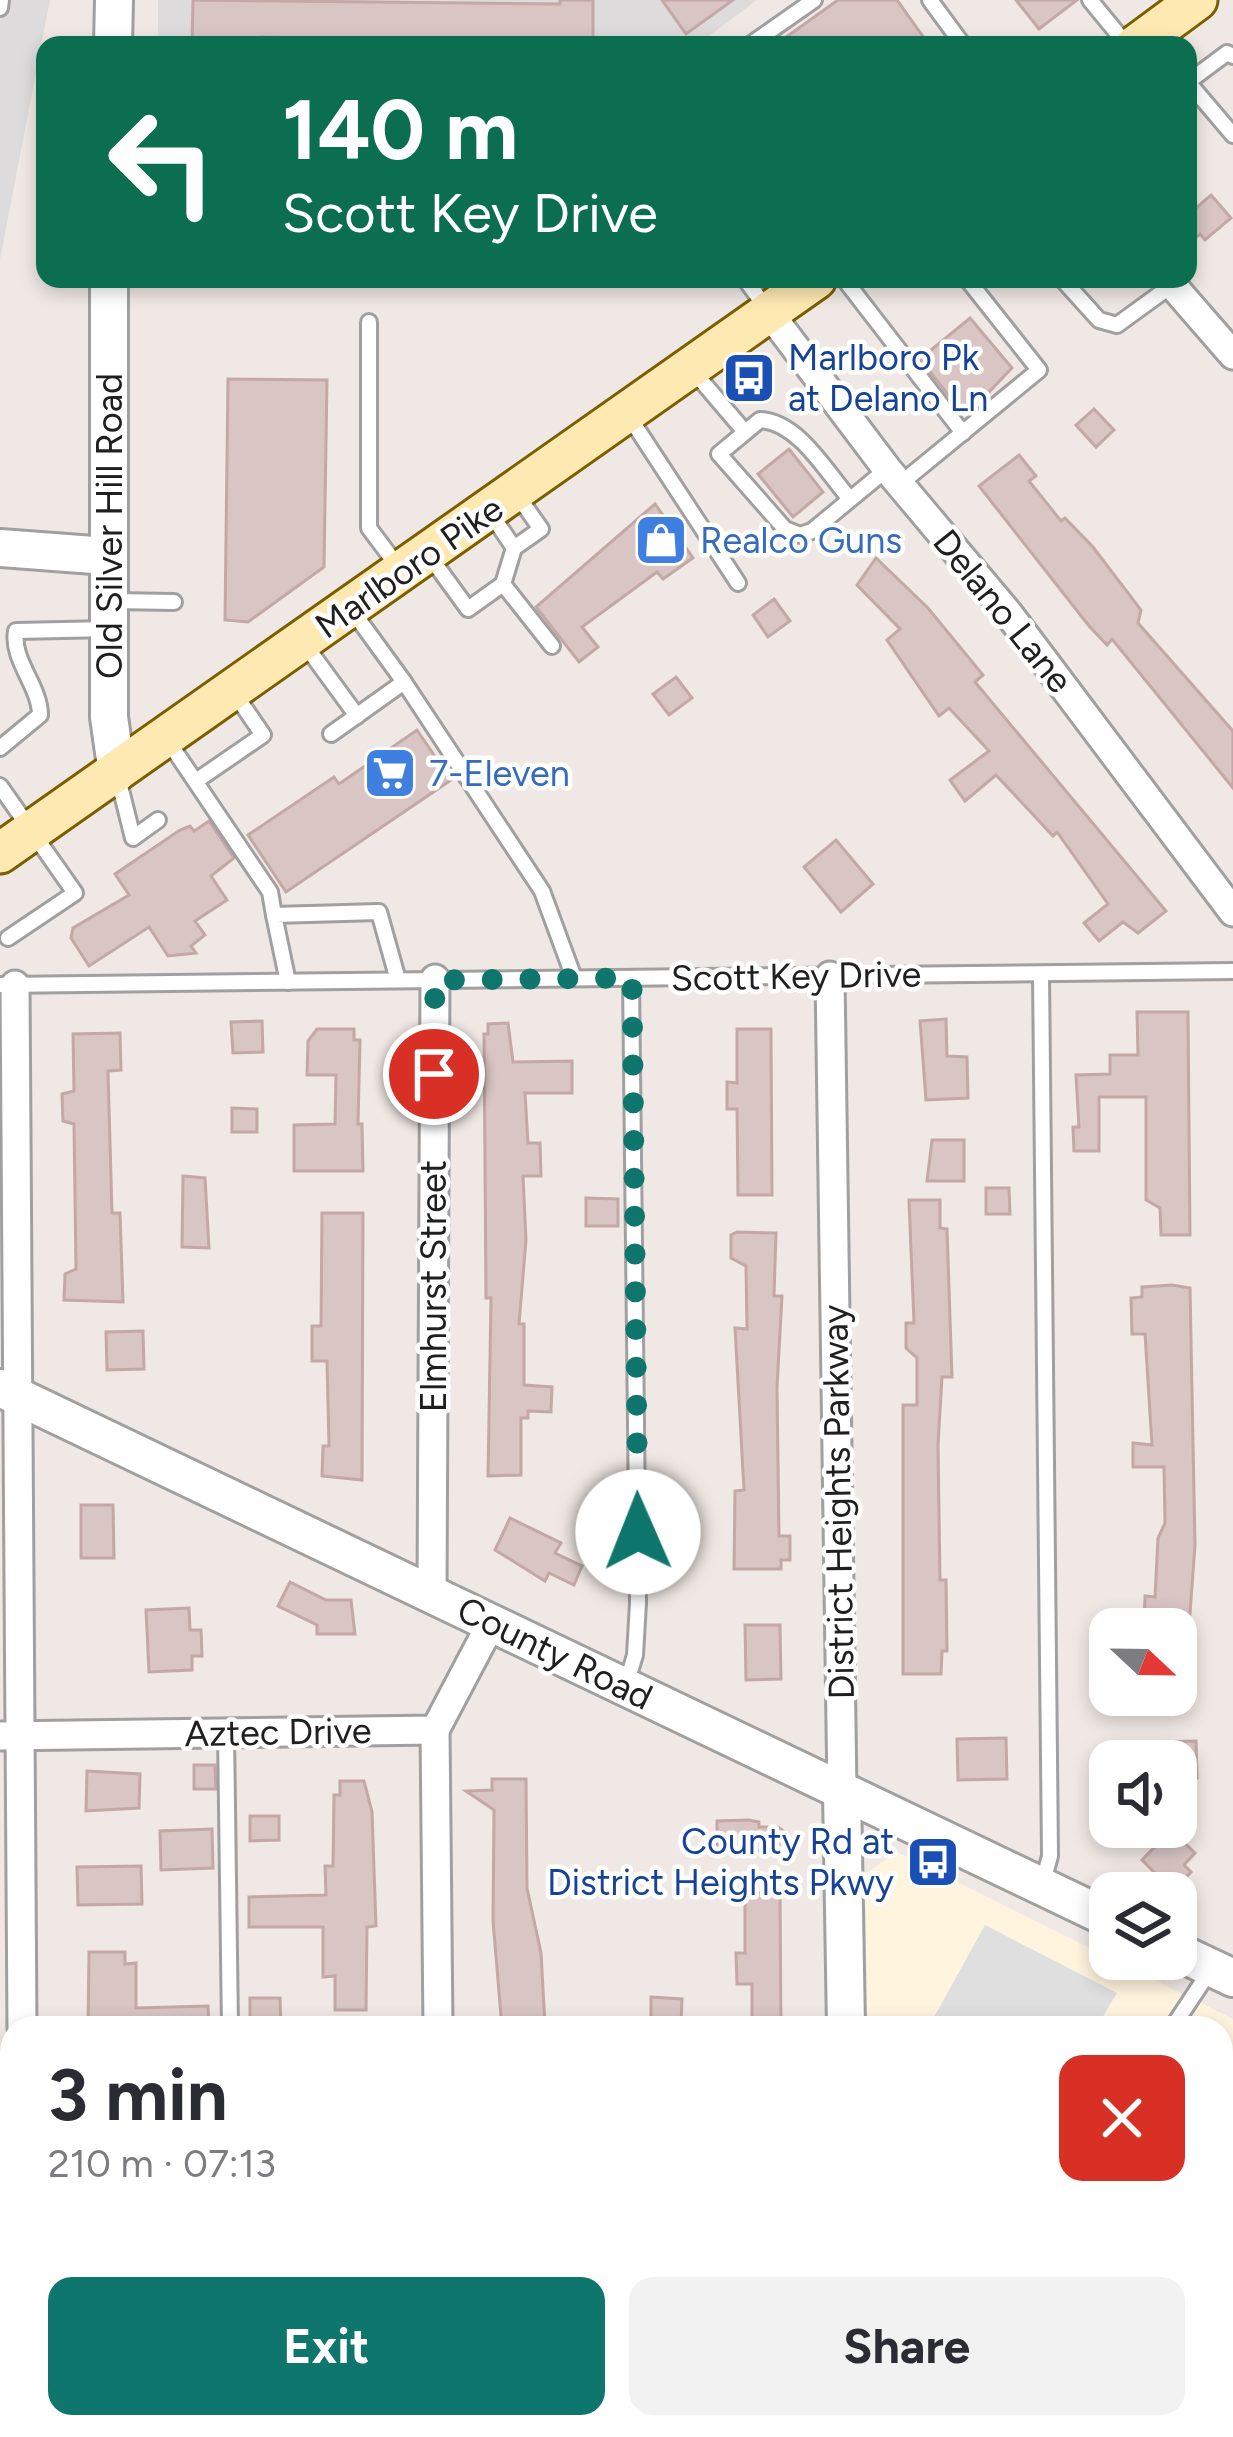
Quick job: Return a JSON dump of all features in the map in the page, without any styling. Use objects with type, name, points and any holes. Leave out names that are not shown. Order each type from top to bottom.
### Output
[{"type":"main road","points":[[1151,36],[1198,0]]},
{"type":"main road","name":"Marlboro Pike","points":[[0,854],[805,288]]},
{"type":"street","points":[[113,36],[114,0]]},
{"type":"street","name":"Old Silver Hill Road","points":[[109,288],[109,717],[117,773]]},
{"type":"street","points":[[1174,288],[1233,355]]},
{"type":"street","name":"Delano Lane","points":[[770,314],[894,476],[1008,613],[1233,912]]},
{"type":"street","points":[[0,548],[107,556]]},
{"type":"street","name":"District Heights Parkway","points":[[830,976],[846,2016]]},
{"type":"street","name":"Elmhurst Street","points":[[432,1592],[435,980]]},
{"type":"street","points":[[8,985],[11,1736],[22,2016]]},
{"type":"street","name":"County Road","points":[[10,1393],[1089,1909]]},
{"type":"street","points":[[438,2016],[436,1730],[492,1622]]},
{"type":"street","name":"Aztec Drive","points":[[11,1736],[436,1730]]},
{"type":"lane","points":[[762,36],[814,0]]},
{"type":"lane","points":[[930,0],[957,36]]},
{"type":"lane","points":[[1090,0],[1134,36]]},
{"type":"lane","points":[[1197,75],[1226,53],[1233,56]]},
{"type":"lane","points":[[1197,93],[1233,135]]},
{"type":"lane","points":[[751,288],[770,314]]},
{"type":"lane","points":[[851,288],[963,433]]},
{"type":"lane","points":[[850,499],[791,431],[776,421],[760,421],[719,454],[785,529],[800,535],[812,531],[850,499],[963,433],[1040,370],[974,288]]},
{"type":"lane","points":[[1070,288],[1099,320],[1117,325],[1162,288]]},
{"type":"lane","points":[[369,322],[369,528],[468,608],[503,584],[514,548],[502,501]]},
{"type":"lane","points":[[691,368],[745,432]]},
{"type":"lane","points":[[627,413],[738,583]]},
{"type":"lane","points":[[502,501],[541,529],[514,548]]},
{"type":"lane","points":[[503,584],[552,646]]},
{"type":"lane","points":[[0,748],[40,715],[40,703],[14,643],[16,631],[174,602]]},
{"type":"lane","points":[[350,609],[542,891],[574,978]]},
{"type":"lane","points":[[303,642],[357,716]]},
{"type":"lane","points":[[331,734],[404,682]]},
{"type":"lane","points":[[196,781],[263,735],[233,691]]},
{"type":"lane","points":[[166,738],[270,892],[288,982]]},
{"type":"lane","points":[[117,773],[133,838],[158,820]]},
{"type":"lane","points":[[0,786],[75,892],[8,938]]},
{"type":"lane","points":[[274,915],[379,912],[398,980]]},
{"type":"lane","name":"Scott Key Drive","points":[[8,985],[1233,971]]},
{"type":"lane","points":[[1041,974],[1050,1856],[1042,1887]]},
{"type":"lane","points":[[626,1688],[635,1655],[638,1603],[632,978]]},
{"type":"lane","points":[[226,1732],[230,2016]]},
{"type":"lane","points":[[1183,2016],[1222,1973]]},
{"type":"shaded area","points":[[0,0],[50,0],[43,36],[36,36],[36,73],[0,259]]},
{"type":"shaded area","points":[[158,0],[757,0],[709,36],[158,36]]},
{"type":"shaded area","points":[[897,1852],[1089,1947],[1089,1980],[1155,1980],[1227,2016],[867,2016],[865,1874]]},
{"type":"shaded area","points":[[985,1925],[1117,1993],[1103,2016],[935,2016]]},
{"type":"building","points":[[193,0],[560,4],[560,0],[593,0],[593,36],[192,36]]},
{"type":"building","points":[[662,0],[733,0],[686,34]]},
{"type":"building","points":[[838,0],[897,0],[923,36],[788,36]]},
{"type":"building","points":[[1016,0],[1077,0],[1039,29]]},
{"type":"building","points":[[1211,195],[1231,218],[1205,240],[1197,236],[1197,207]]},
{"type":"building","points":[[970,318],[1012,368],[988,393],[984,389],[960,410],[920,359]]},
{"type":"building","points":[[228,379],[327,380],[324,567],[248,622],[225,620]]},
{"type":"building","points":[[1094,409],[1114,430],[1096,447],[1076,425]]},
{"type":"building","points":[[789,449],[823,492],[793,517],[758,474]]},
{"type":"building","points":[[1019,455],[1036,476],[1029,481],[1061,521],[1065,518],[1093,547],[1141,610],[1138,623],[1233,731],[1233,788],[1112,639],[1107,645],[1089,626],[979,486]]},
{"type":"building","points":[[655,504],[693,558],[663,579],[657,572],[582,627],[598,647],[579,662],[536,607]]},
{"type":"building","points":[[876,558],[928,608],[983,675],[975,682],[1166,911],[1138,933],[1123,922],[1099,941],[1084,923],[1108,904],[1057,832],[1053,836],[996,775],[965,801],[950,780],[989,751],[949,708],[939,716],[887,640],[900,629],[857,585]]},
{"type":"building","points":[[774,599],[790,621],[768,637],[753,615]]},
{"type":"building","points":[[676,677],[692,698],[669,715],[653,694]]},
{"type":"building","points":[[417,730],[451,780],[286,892],[248,835],[334,777],[339,784]]},
{"type":"building","points":[[209,821],[234,858],[211,876],[227,900],[195,921],[205,935],[191,946],[196,953],[168,956],[149,927],[89,966],[71,938],[73,928],[129,895],[115,874],[180,830],[190,826],[194,831]]},
{"type":"building","points":[[836,840],[873,884],[841,912],[804,867]]},
{"type":"building","points":[[1137,1012],[1188,1012],[1190,1235],[1161,1235],[1160,1208],[1146,1200],[1146,1097],[1099,1097],[1099,1151],[1074,1151],[1073,1127],[1079,1127],[1076,1075],[1110,1074],[1110,1055],[1138,1055]]},
{"type":"building","points":[[946,1019],[947,1056],[967,1057],[968,1098],[926,1100],[920,1021]]},
{"type":"building","points":[[262,1021],[263,1052],[233,1053],[231,1022]]},
{"type":"building","points":[[508,1023],[513,1062],[572,1061],[572,1093],[525,1093],[528,1143],[540,1143],[541,1176],[523,1176],[526,1240],[519,1324],[524,1324],[524,1385],[552,1387],[551,1412],[528,1411],[528,1418],[521,1418],[521,1475],[488,1476],[491,1298],[486,1298],[484,1034],[488,1034],[488,1024]]},
{"type":"building","points":[[317,1029],[354,1029],[354,1040],[360,1040],[358,1124],[362,1124],[363,1171],[294,1171],[294,1125],[335,1124],[336,1075],[307,1075],[308,1041]]},
{"type":"building","points":[[737,1029],[771,1029],[772,1195],[738,1195],[737,1109],[727,1109],[727,1082],[737,1083]]},
{"type":"building","points":[[120,1033],[121,1070],[108,1071],[112,1213],[120,1213],[123,1302],[64,1300],[65,1274],[76,1269],[74,1124],[63,1121],[62,1094],[74,1091],[73,1034]]},
{"type":"building","points":[[232,1108],[257,1109],[257,1132],[232,1132]]},
{"type":"building","points":[[932,1140],[964,1140],[964,1181],[927,1181]]},
{"type":"building","points":[[183,1176],[205,1178],[209,1248],[182,1247]]},
{"type":"building","points":[[986,1188],[1009,1188],[1010,1214],[986,1214]]},
{"type":"building","points":[[586,1198],[618,1199],[618,1226],[586,1226]]},
{"type":"building","points":[[909,1200],[940,1200],[940,1228],[947,1229],[952,1377],[942,1377],[938,1445],[940,1580],[946,1580],[947,1651],[942,1651],[941,1674],[903,1674],[903,1405],[917,1405],[917,1358],[906,1348],[906,1323],[914,1323]]},
{"type":"building","points":[[322,1213],[363,1213],[362,1480],[322,1476],[323,1446],[329,1446],[327,1361],[312,1361],[312,1326],[321,1326]]},
{"type":"building","points":[[776,1233],[774,1296],[782,1296],[777,1388],[779,1536],[790,1536],[790,1560],[781,1560],[781,1569],[734,1569],[735,1491],[744,1490],[735,1328],[747,1329],[746,1266],[731,1258],[731,1235]]},
{"type":"building","points":[[1142,1287],[1190,1288],[1195,1545],[1190,1608],[1145,1608],[1145,1596],[1155,1597],[1158,1538],[1165,1523],[1164,1467],[1133,1467],[1133,1443],[1152,1445],[1145,1334],[1132,1334],[1131,1298],[1142,1297]]},
{"type":"building","points":[[143,1331],[144,1369],[107,1370],[106,1332]]},
{"type":"building","points":[[81,1505],[113,1505],[114,1558],[81,1558]]},
{"type":"building","points":[[510,1518],[561,1543],[555,1553],[582,1566],[574,1585],[549,1573],[545,1581],[495,1550]]},
{"type":"building","points":[[290,1582],[326,1600],[351,1600],[355,1634],[317,1634],[317,1625],[278,1606]]},
{"type":"building","points":[[189,1608],[190,1630],[201,1630],[202,1656],[192,1656],[192,1670],[149,1672],[146,1610]]},
{"type":"building","points":[[745,1625],[780,1625],[781,1679],[746,1680]]},
{"type":"building","points":[[1006,1738],[1007,1779],[958,1780],[957,1739]]},
{"type":"building","points":[[194,1765],[215,1765],[216,1789],[194,1789]]},
{"type":"building","points":[[87,1771],[140,1774],[139,1808],[86,1811]]},
{"type":"building","points":[[492,1779],[526,1779],[527,1888],[541,1953],[544,2016],[501,2016],[493,1921],[494,1810],[466,1791],[492,1790]]},
{"type":"building","points":[[340,1781],[364,1781],[372,1812],[376,1926],[367,1927],[366,2010],[335,2010],[335,1976],[323,1977],[323,1927],[249,1927],[249,1897],[326,1895],[325,1866],[333,1866],[334,1795],[340,1795]]},
{"type":"building","points":[[250,1816],[279,1816],[279,1840],[250,1841]]},
{"type":"building","points":[[749,1820],[786,1833],[787,1850],[717,1852],[717,1821]]},
{"type":"building","points":[[212,1829],[213,1868],[161,1870],[160,1831]]},
{"type":"building","points":[[1154,1848],[1190,1848],[1195,1853],[1184,1865],[1191,1872],[1154,1872],[1142,1860]]},
{"type":"building","points":[[141,1866],[142,1904],[78,1905],[77,1867]]},
{"type":"building","points":[[780,1892],[781,2016],[752,2016],[752,1984],[737,1984],[736,1953],[745,1953],[745,1894]]},
{"type":"building","points":[[89,1952],[125,1952],[125,1964],[136,1963],[136,2008],[208,2006],[208,2016],[88,2016]]},
{"type":"building","points":[[651,1997],[682,1999],[681,2016],[651,2016]]},
{"type":"building","points":[[250,1998],[280,1998],[281,2016],[250,2016]]},
{"type":"place","name":"Marlboro Pk at Delano Ln","points":[[749,378]]},
{"type":"place","name":"Realco Guns","points":[[661,540]]},
{"type":"place","name":"7-Eleven","points":[[390,773]]},
{"type":"place","name":"County Rd at District Heights Pkwy","points":[[933,1862]]},
{"type":"route","points":[[434,1074],[435,980],[632,978],[630,1174],[638,1532]]}]
